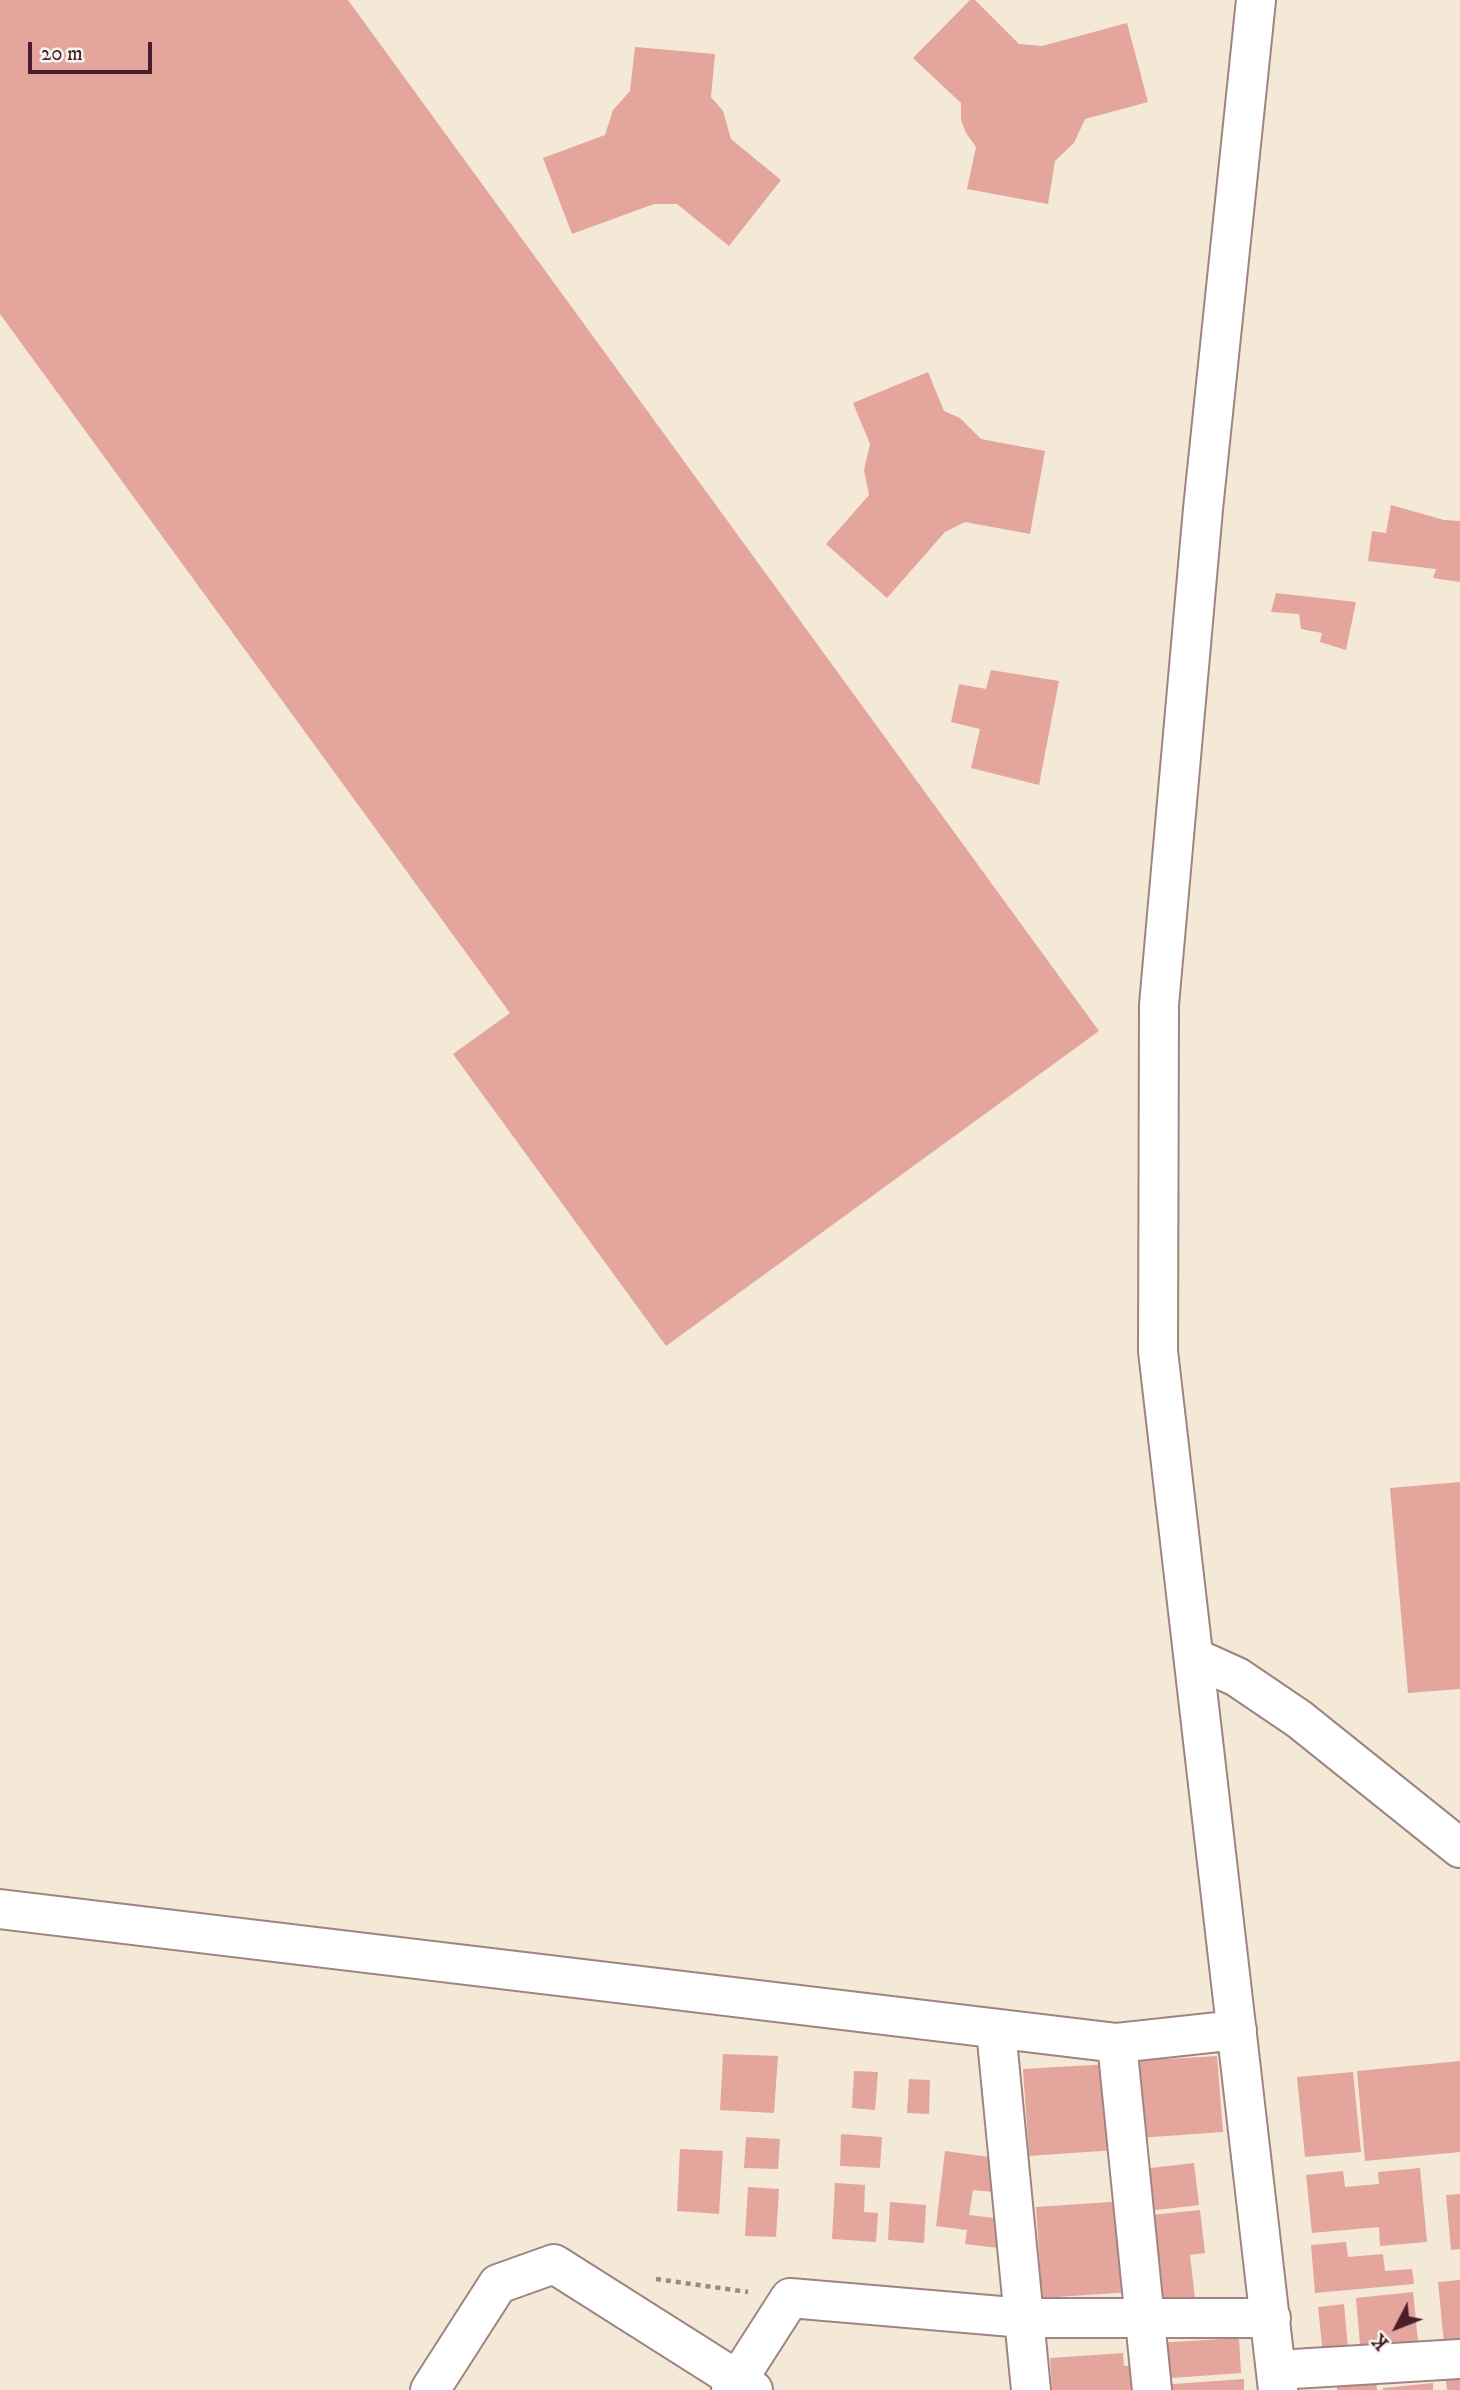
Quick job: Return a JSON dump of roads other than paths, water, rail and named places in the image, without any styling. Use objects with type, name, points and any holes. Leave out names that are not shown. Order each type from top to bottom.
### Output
[{"type":"street","points":[[1256,0],[1203,509],[1159,1005],[1158,1351],[1278,2380],[1460,2359]]},
{"type":"street","points":[[1195,1658],[1237,1677],[1299,1719],[1460,1848]]},
{"type":"street","points":[[0,1909],[1117,2043],[1237,2030]]},
{"type":"street","points":[[996,2030],[1031,2390]]},
{"type":"street","points":[[1117,2043],[1152,2390]]},
{"type":"street","points":[[430,2390],[498,2284],[554,2264],[741,2387],[790,2298],[1024,2318],[1271,2318]]}]
